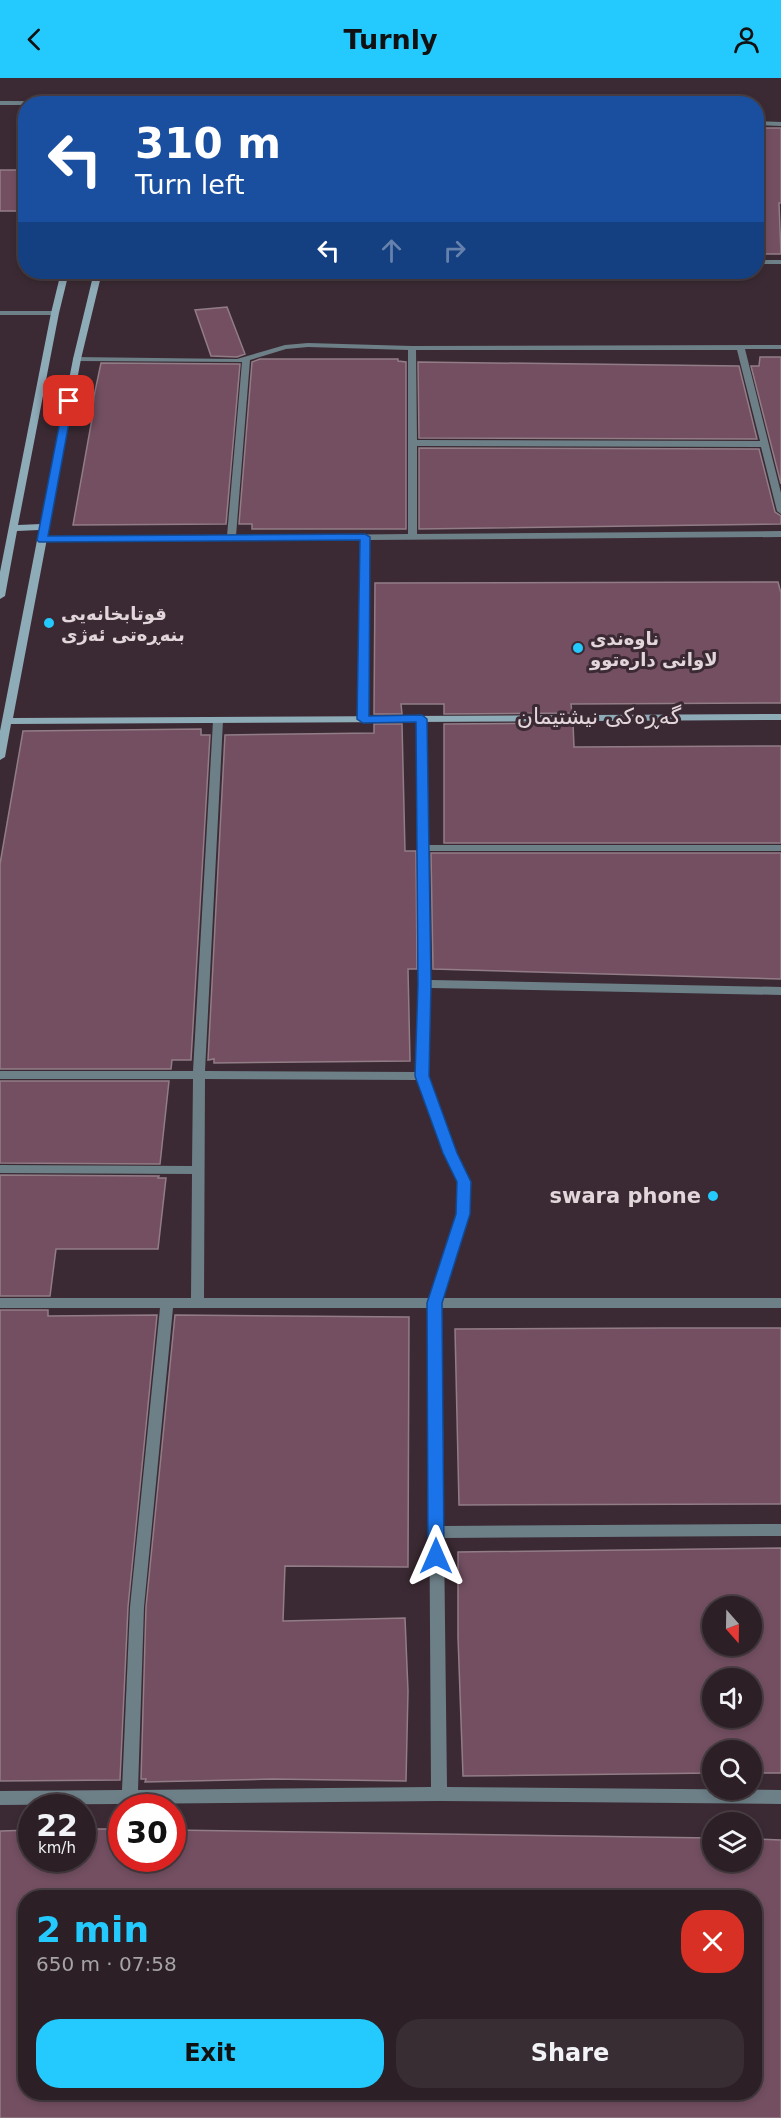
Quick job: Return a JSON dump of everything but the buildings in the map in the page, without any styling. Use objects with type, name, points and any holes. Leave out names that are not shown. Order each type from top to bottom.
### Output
[{"type":"street","points":[[0,103],[18,103]]},
{"type":"street","points":[[764,123],[781,123]]},
{"type":"street","points":[[764,262],[781,262]]},
{"type":"street","points":[[0,596],[63,279]]},
{"type":"street","points":[[0,757],[77,359],[96,279]]},
{"type":"street","points":[[0,313],[55,313]]},
{"type":"street","points":[[77,359],[238,361],[296,345],[412,348],[781,347]]},
{"type":"street","points":[[412,348],[413,536]]},
{"type":"street","points":[[741,348],[781,511]]},
{"type":"street","points":[[231,538],[246,357]]},
{"type":"street","points":[[413,443],[764,444]]},
{"type":"street","points":[[13,528],[45,527]]},
{"type":"street","points":[[42,540],[781,534]]},
{"type":"street","points":[[363,719],[365,537]]},
{"type":"street","points":[[7,721],[781,717]]},
{"type":"street","points":[[422,719],[424,984],[422,1076],[450,1153],[464,1182],[463,1214],[435,1303],[439,1794]]},
{"type":"street","points":[[197,1302],[199,1076],[219,721]]},
{"type":"street","points":[[423,848],[781,848]]},
{"type":"street","points":[[424,984],[781,991]]},
{"type":"street","points":[[0,1075],[422,1076]]},
{"type":"street","points":[[0,1169],[198,1170]]},
{"type":"street","points":[[130,1794],[137,1607],[167,1302]]},
{"type":"street","points":[[0,1303],[781,1302]]},
{"type":"street","points":[[436,1532],[781,1530]]},
{"type":"street","points":[[186,1795],[781,1797]]},
{"type":"street","points":[[0,1798],[108,1796]]},
{"type":"place","name":"قوتابخانەیی بنەڕەتی ئەژی","points":[[49,623]]},
{"type":"place","name":"ناوەندی لاوانی دارەتوو","points":[[578,648]]},
{"type":"place","name":"swara phone","points":[[713,1196]]},
{"type":"district","name":"گەڕەکی نیشتیمان","points":[[599,716]]},
{"type":"route","points":[[69,401],[42,540],[365,537],[363,719],[422,719],[424,984],[422,1076],[450,1153],[464,1182],[463,1214],[435,1303],[436,1556]]}]
